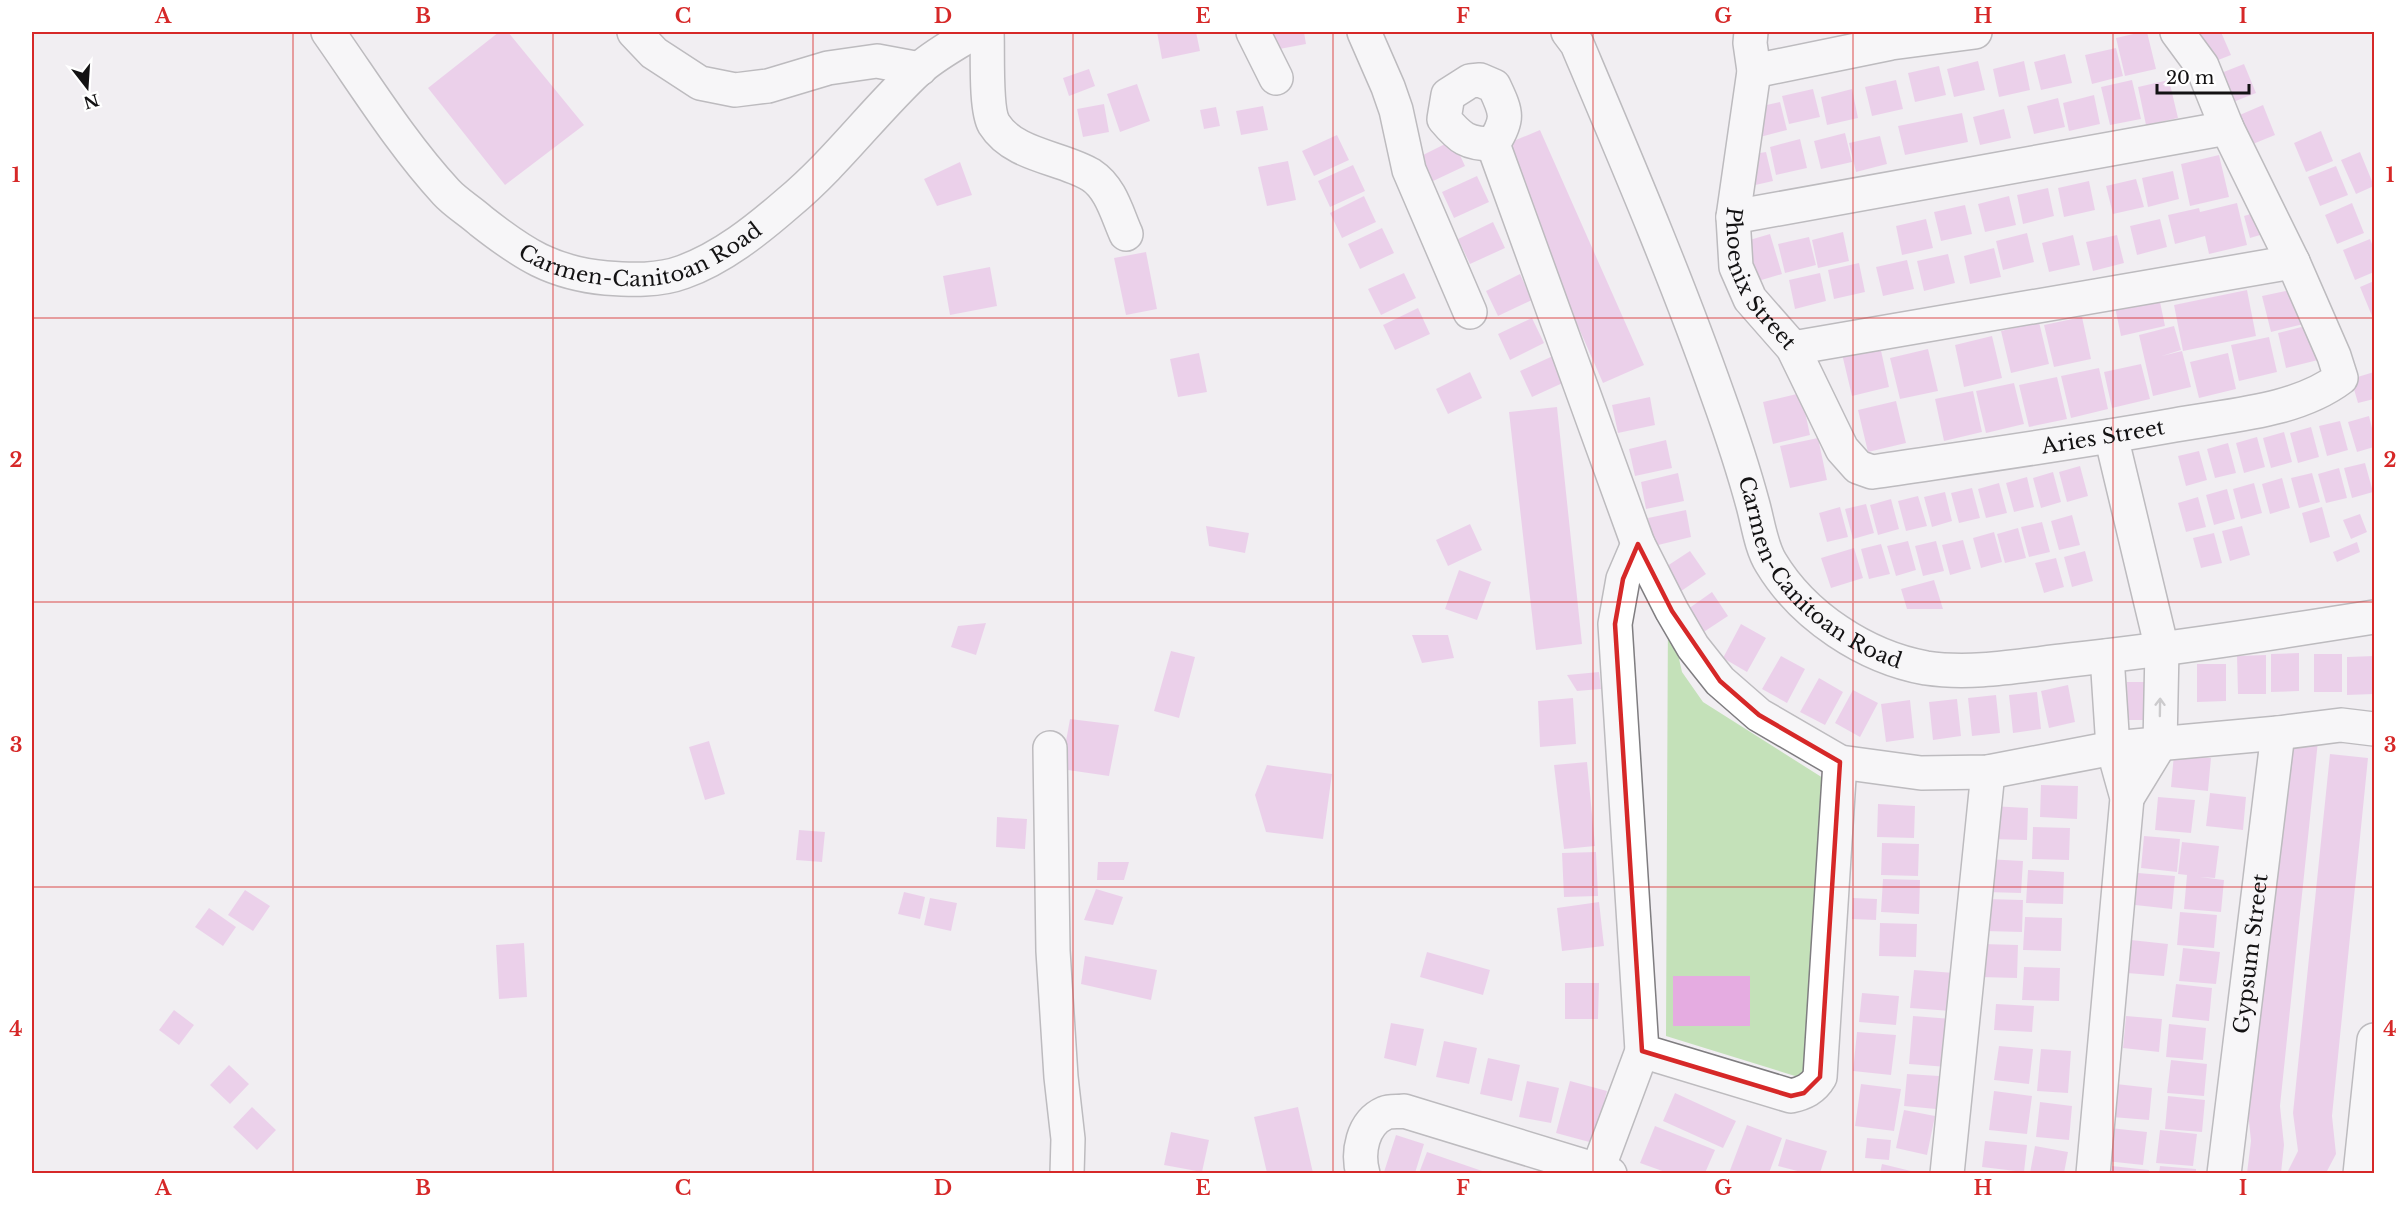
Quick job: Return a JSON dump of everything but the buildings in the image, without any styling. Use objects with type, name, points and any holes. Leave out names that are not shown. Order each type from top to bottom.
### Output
[{"type":"street","name":"Carmen-Canitoan Road","points":[[328,32],[403,140],[447,194],[510,243],[542,262],[578,275],[621,279],[664,278],[683,272],[719,255],[750,234],[790,201],[860,133],[920,69],[974,32]]},
{"type":"street","points":[[634,32],[654,53],[700,83],[735,90],[768,86],[828,68],[877,61],[920,69]]},
{"type":"street","points":[[987,32],[989,101],[993,123],[1013,143],[1091,176],[1109,194],[1126,234]]},
{"type":"street","points":[[1253,32],[1276,78]]},
{"type":"street","points":[[1364,32],[1396,110],[1408,170],[1470,312]]},
{"type":"street","name":"Carmen-Canitoan Road","points":[[1568,32],[1577,44],[1700,346],[1739,457],[1769,560],[1789,586],[1828,624],[1851,639],[1891,658],[1926,668],[1968,671],[2162,649],[2374,617]]},
{"type":"street","name":"Phoenix Street","points":[[1751,32],[1750,43],[1754,71],[1733,217],[1736,267],[1750,299],[1792,348],[1842,449],[1858,467]]},
{"type":"street","points":[[1754,71],[1894,38],[1975,32]]},
{"type":"street","points":[[1792,348],[2293,262],[2227,128],[2202,66],[2177,32]]},
{"type":"street","points":[[1733,217],[2227,128]]},
{"type":"street","points":[[1492,144],[1638,544],[1693,647],[1720,681],[1759,715],[1840,762],[1921,773],[1988,772],[2113,748],[2342,725],[2374,729]]},
{"type":"street","name":"Aries Street","points":[[1858,467],[1872,472],[2111,436],[2274,407],[2326,390],[2341,378],[2334,356],[2293,262]]},
{"type":"street","points":[[2111,436],[2162,649],[2160,744],[2127,798]]},
{"type":"street","points":[[1363,1173],[1359,1152],[1372,1125],[1384,1113],[1404,1111],[1604,1171],[1642,1051],[1615,624],[1623,579],[1638,544]]},
{"type":"street","points":[[2093,1173],[2127,798],[2113,748],[2107,656]]},
{"type":"street","name":"Gypsum Street","points":[[2224,1173],[2278,733]]},
{"type":"street","points":[[1050,748],[1053,951],[1061,1077],[1068,1139],[1067,1173]]},
{"type":"street","points":[[1642,1051],[1791,1096],[1804,1093],[1815,1085],[1820,1077],[1840,762]]},
{"type":"street","points":[[1947,1173],[1988,772]]},
{"type":"street","points":[[2360,1173],[2374,1040]]},
{"type":"highlighted area","points":[[1638,544],[1672,611],[1720,681],[1759,715],[1840,762],[1820,1077],[1804,1093],[1791,1096],[1642,1051],[1615,624],[1623,579]]},
{"type":"green space","points":[[1668,610],[1682,672],[1703,702],[1823,778],[1805,1079],[1666,1036]]}]
